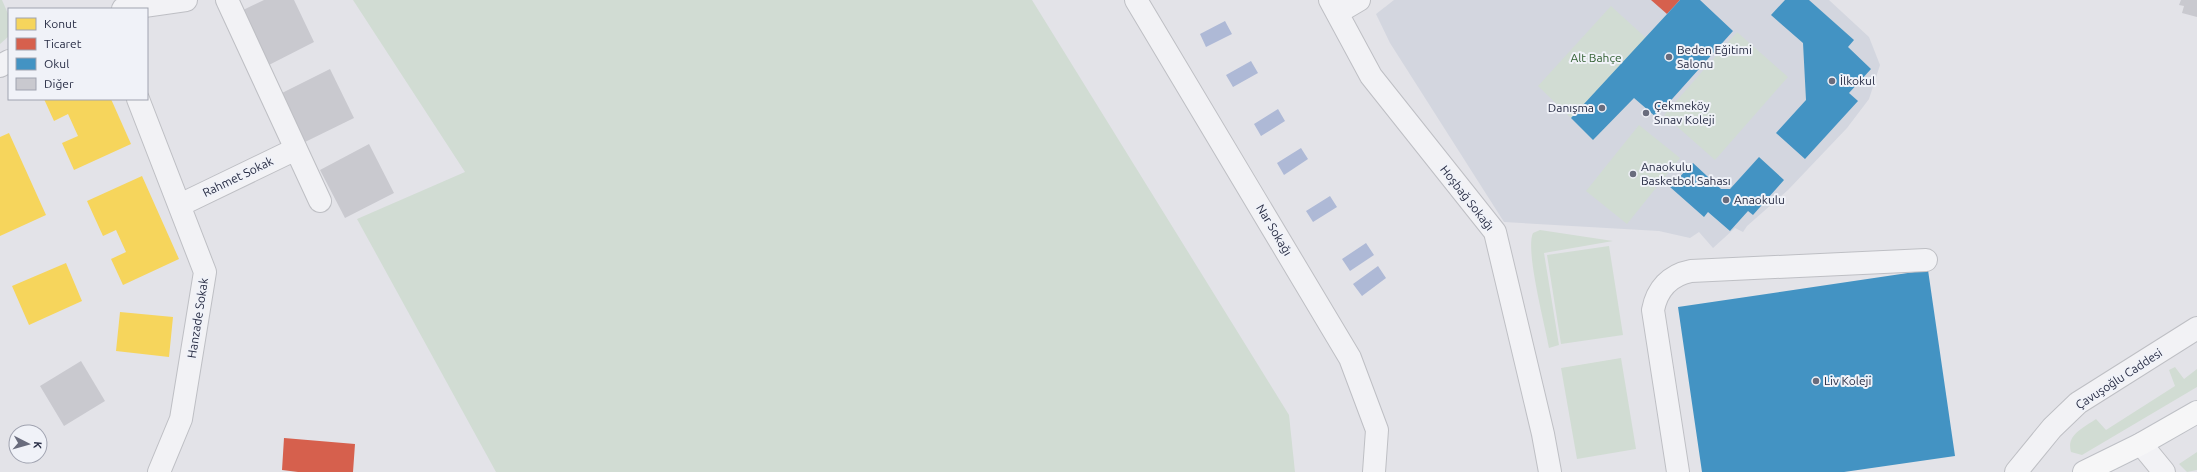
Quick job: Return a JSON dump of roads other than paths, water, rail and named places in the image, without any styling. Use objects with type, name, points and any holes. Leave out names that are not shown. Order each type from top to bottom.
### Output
[{"type":"main road","points":[[2084,472],[2141,444],[2197,412]]},
{"type":"street","points":[[131,8],[186,0]]},
{"type":"street","points":[[227,0],[320,200]]},
{"type":"street","name":"Nar Sokağı","points":[[1136,0],[1350,358],[1377,430],[1374,472]]},
{"type":"street","points":[[1333,6],[1359,0]]},
{"type":"street","name":"Hoşbağ Sokağı","points":[[1333,6],[1372,76],[1494,232],[1543,434],[1550,472]]},
{"type":"street","name":"Hanzade Sokak","points":[[138,100],[206,272],[181,419],[159,472]]},
{"type":"street","name":"Rahmet Sokak","points":[[180,205],[296,149]]},
{"type":"street","points":[[1678,472],[1653,310],[1658,293],[1671,279],[1680,273],[1691,271],[1926,260]]},
{"type":"street","name":"Çavuşoğlu Caddesi","points":[[2016,472],[2052,428],[2078,404],[2197,328]]},
{"type":"street","points":[[2141,444],[2164,472]]},
{"type":"water","points":[[1225,21],[1232,34],[1206,47],[1200,34]]},
{"type":"water","points":[[1251,61],[1258,73],[1233,87],[1226,75]]},
{"type":"water","points":[[1278,109],[1285,121],[1261,136],[1254,124]]},
{"type":"water","points":[[1301,148],[1308,159],[1284,175],[1277,163]]},
{"type":"water","points":[[1330,196],[1337,207],[1313,222],[1306,211]]},
{"type":"water","points":[[1366,243],[1374,255],[1350,271],[1342,259]]},
{"type":"water","points":[[1378,266],[1386,278],[1362,296],[1353,284]]},
{"type":"place","name":"Beden Eğitimi Salonu","points":[[1669,57]]},
{"type":"place","name":"İlkokul","points":[[1832,81]]},
{"type":"place","name":"Danışma","points":[[1602,108]]},
{"type":"place","name":"Çekmeköy Sınav Koleji","points":[[1646,113]]},
{"type":"place","name":"Anaokulu Basketbol Sahası","points":[[1633,174]]},
{"type":"place","name":"Anaokulu","points":[[1726,200]]},
{"type":"place","name":"Liv Koleji","points":[[1816,381]]},
{"type":"park label","name":"Alt Bahçe","points":[[1596,58]]}]
